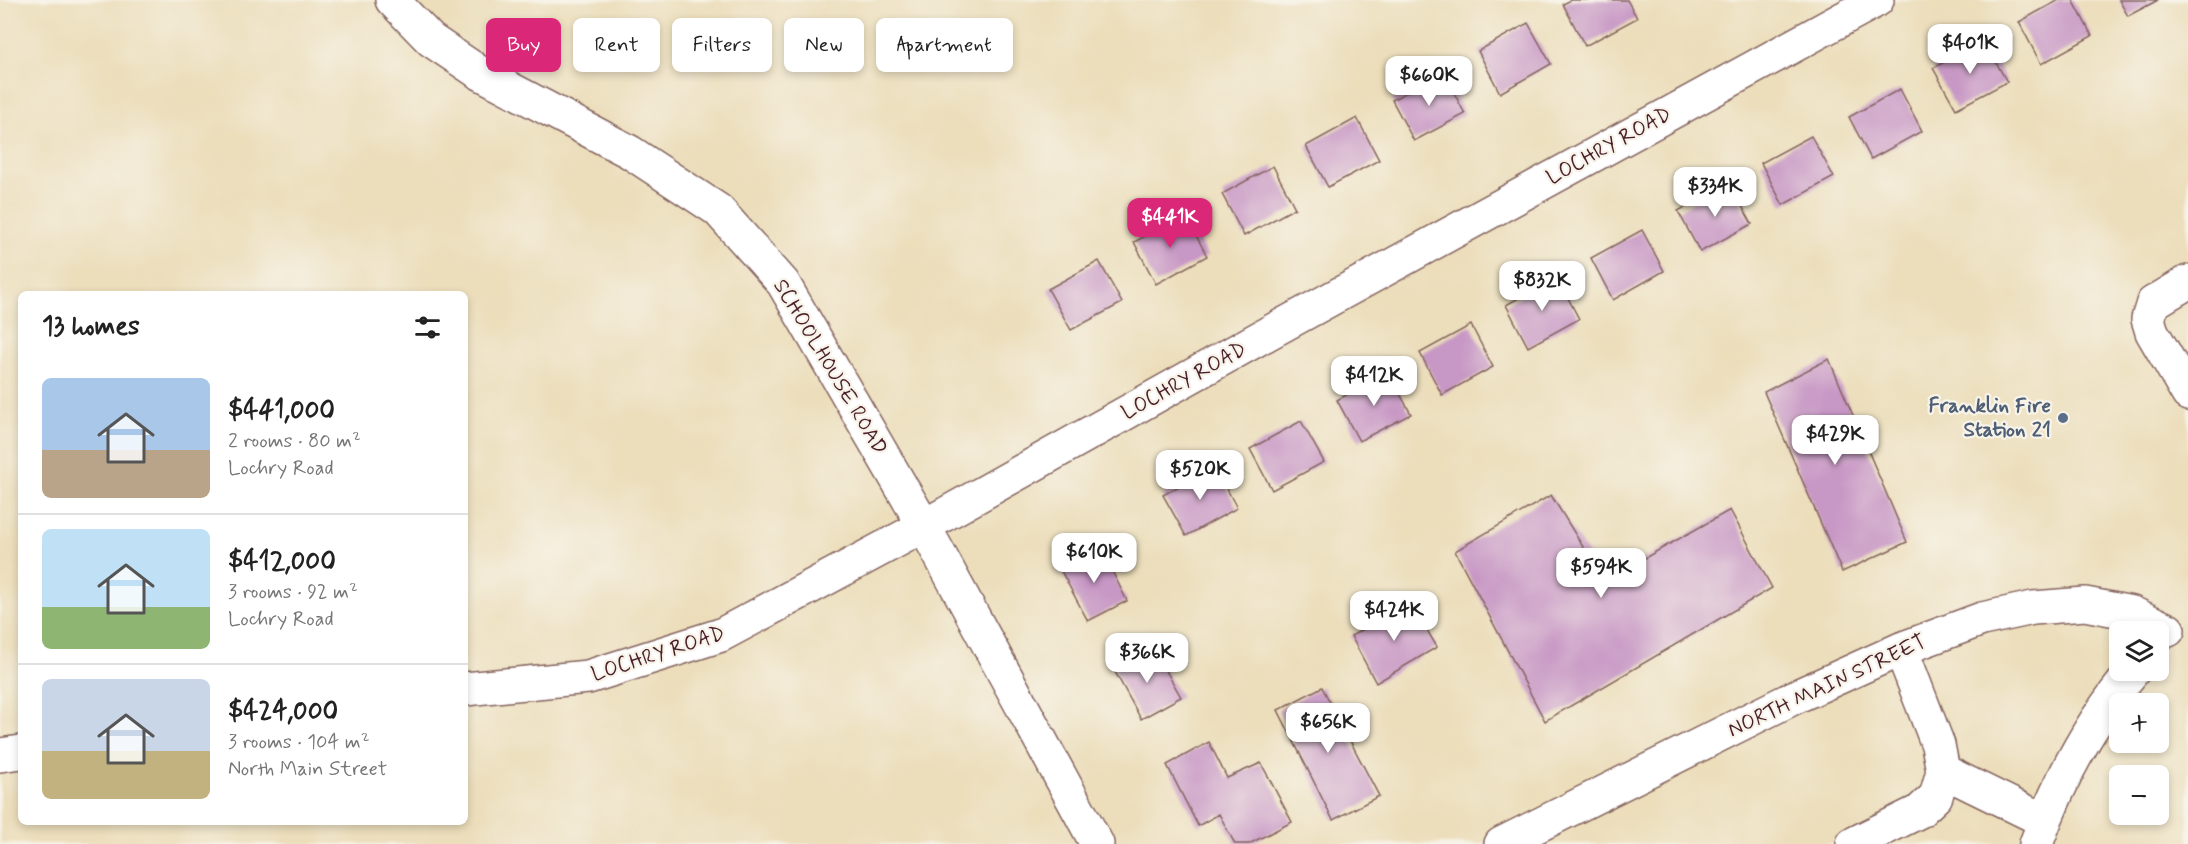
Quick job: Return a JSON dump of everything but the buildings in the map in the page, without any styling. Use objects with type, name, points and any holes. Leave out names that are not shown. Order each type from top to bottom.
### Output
[{"type":"street","name":"SCHOOLHOUSE ROAD","points":[[392,0],[431,40],[480,73],[630,152],[718,210],[783,283],[924,526],[1097,844]]},
{"type":"street","name":"LOCHRY ROAD","points":[[468,689],[588,678],[721,635],[924,526],[1264,336],[1877,0]]},
{"type":"street","points":[[2188,282],[2153,303],[2148,319],[2152,332],[2188,394]]},
{"type":"street","name":"NORTH MAIN STREET","points":[[1502,844],[1795,697],[1901,649],[1982,620],[2033,608],[2085,604],[2132,612],[2172,630]]},
{"type":"street","points":[[1853,844],[1920,811],[1936,796],[1943,771],[1938,745],[1901,649]]},
{"type":"street","points":[[1943,771],[2041,833],[2078,750],[2125,681]]},
{"type":"street","points":[[0,756],[18,753]]},
{"type":"place","name":"Franklin Fire Station 21","points":[[2063,418]]}]
